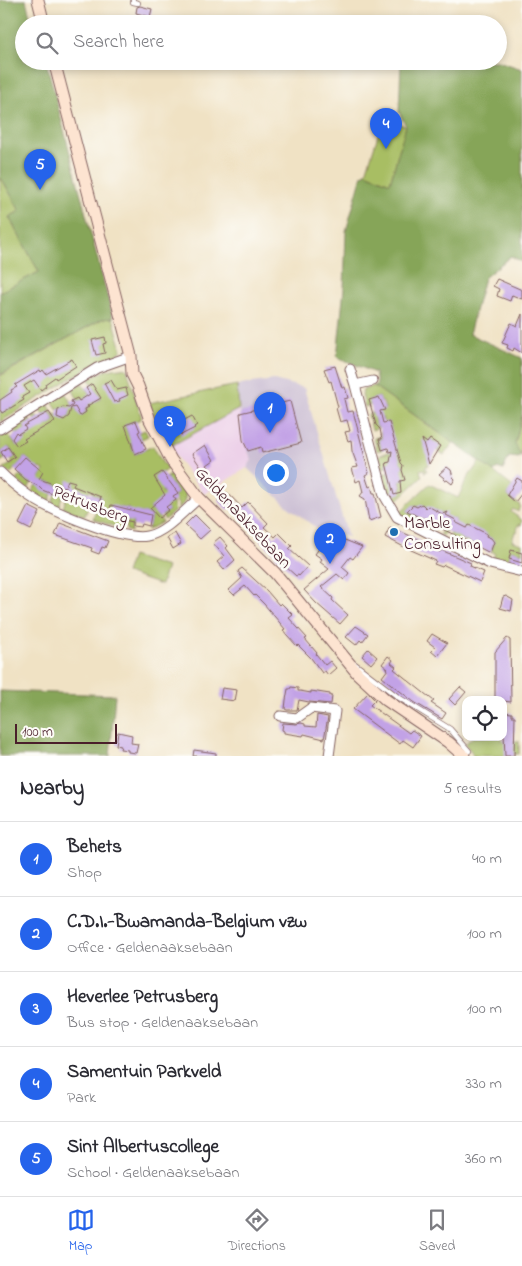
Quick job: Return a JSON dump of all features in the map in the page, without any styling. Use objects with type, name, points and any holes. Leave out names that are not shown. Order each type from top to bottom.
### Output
[{"type":"street","points":[[38,0],[42,15]]},
{"type":"street","name":"Geldenaaksebaan","points":[[56,70],[131,356],[139,373],[138,386],[150,420],[164,449],[199,498],[275,574],[358,674],[386,700],[448,742],[464,756]]},
{"type":"street","points":[[0,429],[97,368],[131,356]]},
{"type":"street","points":[[350,369],[384,496],[397,517],[490,564],[522,572]]},
{"type":"street","points":[[355,385],[373,381]]},
{"type":"street","name":"Petrusberg","points":[[0,472],[22,491],[42,503],[110,531],[135,537],[148,536],[160,531],[199,498]]},
{"type":"street","points":[[280,716],[297,718],[311,708],[336,711],[329,756]]},
{"type":"lane","points":[[133,0],[133,2],[138,3]]},
{"type":"shaded area","points":[[274,380],[304,388],[348,537],[319,530],[287,506],[247,468],[252,460],[243,440],[237,385]]},
{"type":"shaded area","points":[[239,409],[243,440],[252,460],[247,468],[204,494],[169,447]]},
{"type":"green space","points":[[0,0],[26,0],[30,15],[15,15],[15,70],[48,70],[113,318],[102,319],[0,375],[0,292],[39,272],[9,217],[20,211],[2,179],[0,180]]},
{"type":"green space","points":[[507,64],[522,69],[522,262],[511,256],[484,278],[469,334],[522,358],[522,415],[515,444],[520,454],[519,458],[509,457],[503,470],[497,468],[494,472],[374,386],[377,384],[375,373],[337,357],[344,288],[346,231],[362,175],[366,173],[390,183],[406,126],[399,112],[401,70],[507,70]]},
{"type":"green space","points":[[383,119],[406,126],[390,183],[366,173]]},
{"type":"green space","points":[[2,179],[20,211],[9,217],[39,272],[0,292],[0,180]]},
{"type":"green space","points":[[113,318],[122,350],[114,357],[91,366],[0,422],[0,376],[102,319]]},
{"type":"green space","points":[[127,369],[141,416],[141,419],[125,425],[129,436],[145,430],[148,436],[131,444],[135,454],[153,446],[168,469],[155,477],[166,478],[172,474],[186,493],[184,503],[178,509],[178,504],[173,496],[178,493],[172,484],[162,491],[171,503],[173,502],[175,511],[165,520],[162,516],[169,510],[150,508],[163,522],[148,530],[151,515],[135,512],[131,532],[126,530],[129,509],[111,506],[109,517],[121,519],[119,528],[93,519],[101,497],[89,490],[83,504],[88,507],[85,516],[63,508],[67,495],[63,494],[59,506],[52,503],[58,486],[45,481],[52,494],[49,502],[32,492],[44,470],[40,468],[27,480],[32,482],[28,489],[16,480],[31,462],[25,457],[10,474],[4,468],[13,463],[11,460],[15,457],[9,447],[1,452],[5,459],[0,462],[0,435],[5,431],[17,446],[26,440],[20,433],[18,434],[10,428],[28,416],[31,421],[24,427],[29,435],[40,429],[31,414],[34,413],[37,418],[39,416],[46,426],[55,421],[50,412],[43,415],[39,409],[48,404],[54,415],[57,413],[60,418],[65,419],[69,416],[70,412],[67,407],[58,410],[52,401],[65,393],[80,415],[86,412],[85,409],[89,407],[84,398],[79,401],[72,389],[82,383],[93,399],[97,401],[101,398],[89,379],[107,370]]},
{"type":"green space","points":[[237,385],[239,409],[169,447],[149,403]]},
{"type":"green space","points":[[374,386],[453,443],[444,455],[437,450],[440,446],[430,439],[426,442],[424,445],[430,462],[425,468],[427,470],[425,473],[424,469],[420,470],[422,477],[392,505],[390,499],[395,497],[394,495],[401,493],[400,481],[393,491],[388,492],[383,474],[401,469],[403,465],[401,463],[386,463],[387,467],[382,468],[378,456],[396,449],[393,436],[379,439],[382,450],[377,451],[374,438],[381,436],[380,432],[391,429],[389,422],[383,421],[382,417],[374,419],[378,428],[372,430],[368,414],[385,409],[379,397],[370,400],[371,405],[365,407],[362,395],[363,390]]},
{"type":"green space","points":[[522,415],[522,457],[515,444]]},
{"type":"green space","points":[[480,461],[513,487],[507,495],[520,505],[518,512],[513,509],[511,512],[522,520],[512,541],[522,544],[522,553],[511,550],[509,559],[513,560],[511,565],[493,560],[495,553],[491,551],[494,542],[485,535],[474,551],[464,546],[465,541],[462,540],[460,544],[449,538],[456,520],[452,518],[443,536],[440,534],[442,530],[440,528],[446,515],[438,513],[436,509],[429,523],[436,526],[433,531],[424,526],[426,522],[423,520],[428,510],[422,504],[417,507],[413,505],[407,511],[419,518],[417,523],[399,513],[429,484],[458,498],[467,479]]},
{"type":"green space","points":[[513,487],[522,489],[522,494]]},
{"type":"green space","points":[[132,556],[167,567],[161,585],[126,573]]},
{"type":"green space","points":[[0,691],[115,695],[110,756],[0,756]]},
{"type":"green space","points":[[468,741],[519,741],[519,754],[514,756],[473,756],[465,744]]},
{"type":"building","points":[[137,7],[152,9],[150,15],[136,13]]},
{"type":"building","points":[[497,279],[522,290],[522,299],[512,295],[510,301],[497,296],[499,289],[493,286]]},
{"type":"building","points":[[522,314],[522,353],[514,348],[513,351],[507,348],[508,345],[502,343],[511,323],[517,326]]},
{"type":"building","points":[[105,337],[106,343],[103,344],[105,353],[96,355],[92,340]]},
{"type":"building","points":[[72,359],[76,366],[56,379],[55,377],[45,384],[46,386],[41,390],[34,380],[24,386],[29,393],[22,397],[24,400],[2,413],[0,410],[0,400],[17,387],[15,385],[40,370],[41,372],[43,370],[46,374]]},
{"type":"building","points":[[335,366],[342,388],[345,387],[348,398],[344,399],[347,412],[353,411],[369,473],[365,475],[369,487],[371,486],[373,493],[375,493],[381,517],[369,521],[365,499],[360,496],[363,492],[360,480],[356,482],[352,468],[358,467],[352,451],[351,440],[348,441],[345,432],[350,431],[347,420],[340,422],[331,381],[329,382],[324,369]]},
{"type":"building","points":[[111,380],[117,390],[126,388],[128,395],[119,399],[120,401],[114,402],[104,383]]},
{"type":"building","points":[[92,384],[101,398],[87,406],[89,407],[85,409],[86,412],[80,416],[75,407],[71,408],[69,416],[64,420],[57,417],[58,410],[63,407],[69,408],[73,405],[71,401],[77,398],[79,401],[90,394],[86,388]]},
{"type":"building","points":[[379,397],[385,410],[380,411],[383,423],[389,422],[403,465],[402,470],[405,480],[400,481],[401,493],[394,495],[386,463],[390,462],[392,451],[389,452],[388,448],[382,450],[379,439],[382,439],[380,429],[376,425],[369,400]]},
{"type":"building","points":[[290,401],[301,443],[262,453],[261,447],[248,451],[243,440],[240,413]]},
{"type":"building","points":[[49,412],[55,421],[24,439],[26,441],[17,446],[12,439],[16,432],[18,434],[26,429],[24,426]]},
{"type":"building","points":[[192,416],[197,425],[181,435],[175,425]]},
{"type":"building","points":[[136,421],[140,431],[138,432],[146,449],[135,454],[125,425]]},
{"type":"building","points":[[422,439],[427,443],[430,439],[440,446],[429,464]]},
{"type":"building","points":[[205,445],[214,460],[207,465],[209,467],[205,470],[204,468],[202,469],[192,454]]},
{"type":"building","points":[[8,447],[15,457],[7,462],[1,452]]},
{"type":"building","points":[[25,457],[43,472],[39,479],[65,488],[68,480],[75,482],[73,486],[101,497],[98,507],[89,503],[88,507],[83,505],[84,501],[57,492],[55,495],[42,490],[26,480],[14,469]]},
{"type":"building","points":[[447,467],[451,470],[455,479],[452,484],[447,480],[445,481],[439,474]]},
{"type":"building","points":[[162,472],[178,493],[173,496],[176,500],[166,507],[169,510],[159,518],[150,508],[165,495],[154,477]]},
{"type":"building","points":[[517,478],[522,481],[522,493],[515,502],[507,495]]},
{"type":"building","points":[[227,492],[242,508],[248,502],[268,523],[264,527],[275,537],[279,533],[292,546],[289,549],[308,566],[299,576],[296,576],[275,556],[260,540],[262,538],[231,506],[227,510],[218,500]]},
{"type":"building","points":[[422,504],[426,508],[428,506],[442,514],[448,512],[446,515],[456,520],[455,522],[467,528],[469,525],[487,534],[486,536],[494,542],[490,553],[407,511],[413,505],[417,507]]},
{"type":"building","points":[[111,505],[151,515],[149,526],[142,524],[141,527],[133,526],[133,522],[109,517]]},
{"type":"building","points":[[28,506],[40,512],[31,530],[19,524]]},
{"type":"building","points":[[195,515],[210,530],[200,539],[185,525]]},
{"type":"building","points":[[60,523],[108,541],[105,548],[102,547],[99,554],[91,551],[92,548],[55,535]]},
{"type":"building","points":[[390,527],[420,540],[419,542],[440,552],[441,550],[471,563],[470,566],[484,572],[480,582],[444,565],[442,567],[434,564],[436,561],[385,537]]},
{"type":"building","points":[[175,533],[181,544],[173,549],[167,538]]},
{"type":"building","points":[[330,534],[362,547],[353,559],[350,557],[342,567],[349,573],[344,580],[337,574],[321,587],[348,615],[340,624],[304,590],[329,569],[320,562],[322,559],[315,554]]},
{"type":"building","points":[[220,537],[228,546],[226,548],[235,560],[224,570],[217,562],[224,556],[213,543]]},
{"type":"building","points":[[511,550],[522,553],[522,563],[509,559]]},
{"type":"building","points":[[242,568],[279,605],[281,603],[293,615],[289,618],[307,638],[305,639],[325,665],[330,661],[336,668],[328,675],[325,671],[322,673],[311,658],[287,635],[283,630],[285,629],[264,604],[245,586],[234,595],[229,590],[242,578],[238,571]]},
{"type":"building","points":[[506,596],[513,600],[511,611],[500,608],[503,597]]},
{"type":"building","points":[[356,626],[368,634],[362,642],[360,640],[356,645],[346,637]]},
{"type":"building","points":[[432,634],[447,643],[437,656],[431,651],[435,647],[427,641]]},
{"type":"building","points":[[507,638],[510,640],[511,702],[507,702],[507,696],[495,696],[495,652]]},
{"type":"building","points":[[368,649],[377,657],[371,664],[362,656]]},
{"type":"building","points":[[388,656],[393,660],[391,663],[396,667],[394,669],[434,701],[431,703],[446,713],[442,719],[414,702],[382,677],[388,669],[382,664]]},
{"type":"building","points":[[291,687],[298,688],[298,691],[330,694],[332,696],[331,704],[299,700],[297,710],[287,710],[285,709],[286,700],[288,689]]},
{"type":"building","points":[[460,687],[466,692],[455,705],[449,699]]},
{"type":"building","points":[[222,688],[237,690],[235,701],[220,699]]},
{"type":"building","points":[[368,693],[375,700],[370,705],[409,733],[412,730],[421,736],[413,747],[403,740],[400,744],[353,709]]},
{"type":"building","points":[[507,712],[512,713],[512,716],[515,716],[514,756],[505,756]]},
{"type":"building","points":[[317,715],[328,717],[324,739],[304,734],[303,736],[284,733],[282,730],[283,723],[301,723],[305,724],[305,726],[316,727]]},
{"type":"building","points":[[118,732],[132,735],[131,743],[138,744],[136,753],[120,749],[121,746],[116,745]]},
{"type":"building","points":[[194,750],[216,753],[216,756],[193,756]]},
{"type":"place","name":"Samentuin Parkveld","points":[[386,149]]},
{"type":"place","name":"Sint Albertuscollege","points":[[40,190]]},
{"type":"place","name":"Behets","points":[[270,433]]},
{"type":"place","name":"Heverlee Petrusberg","points":[[170,447]]},
{"type":"place","name":"Marble Consulting","points":[[394,532]]},
{"type":"place","name":"C.D.I.-Bwamanda-Belgium vzw","points":[[330,564]]}]
